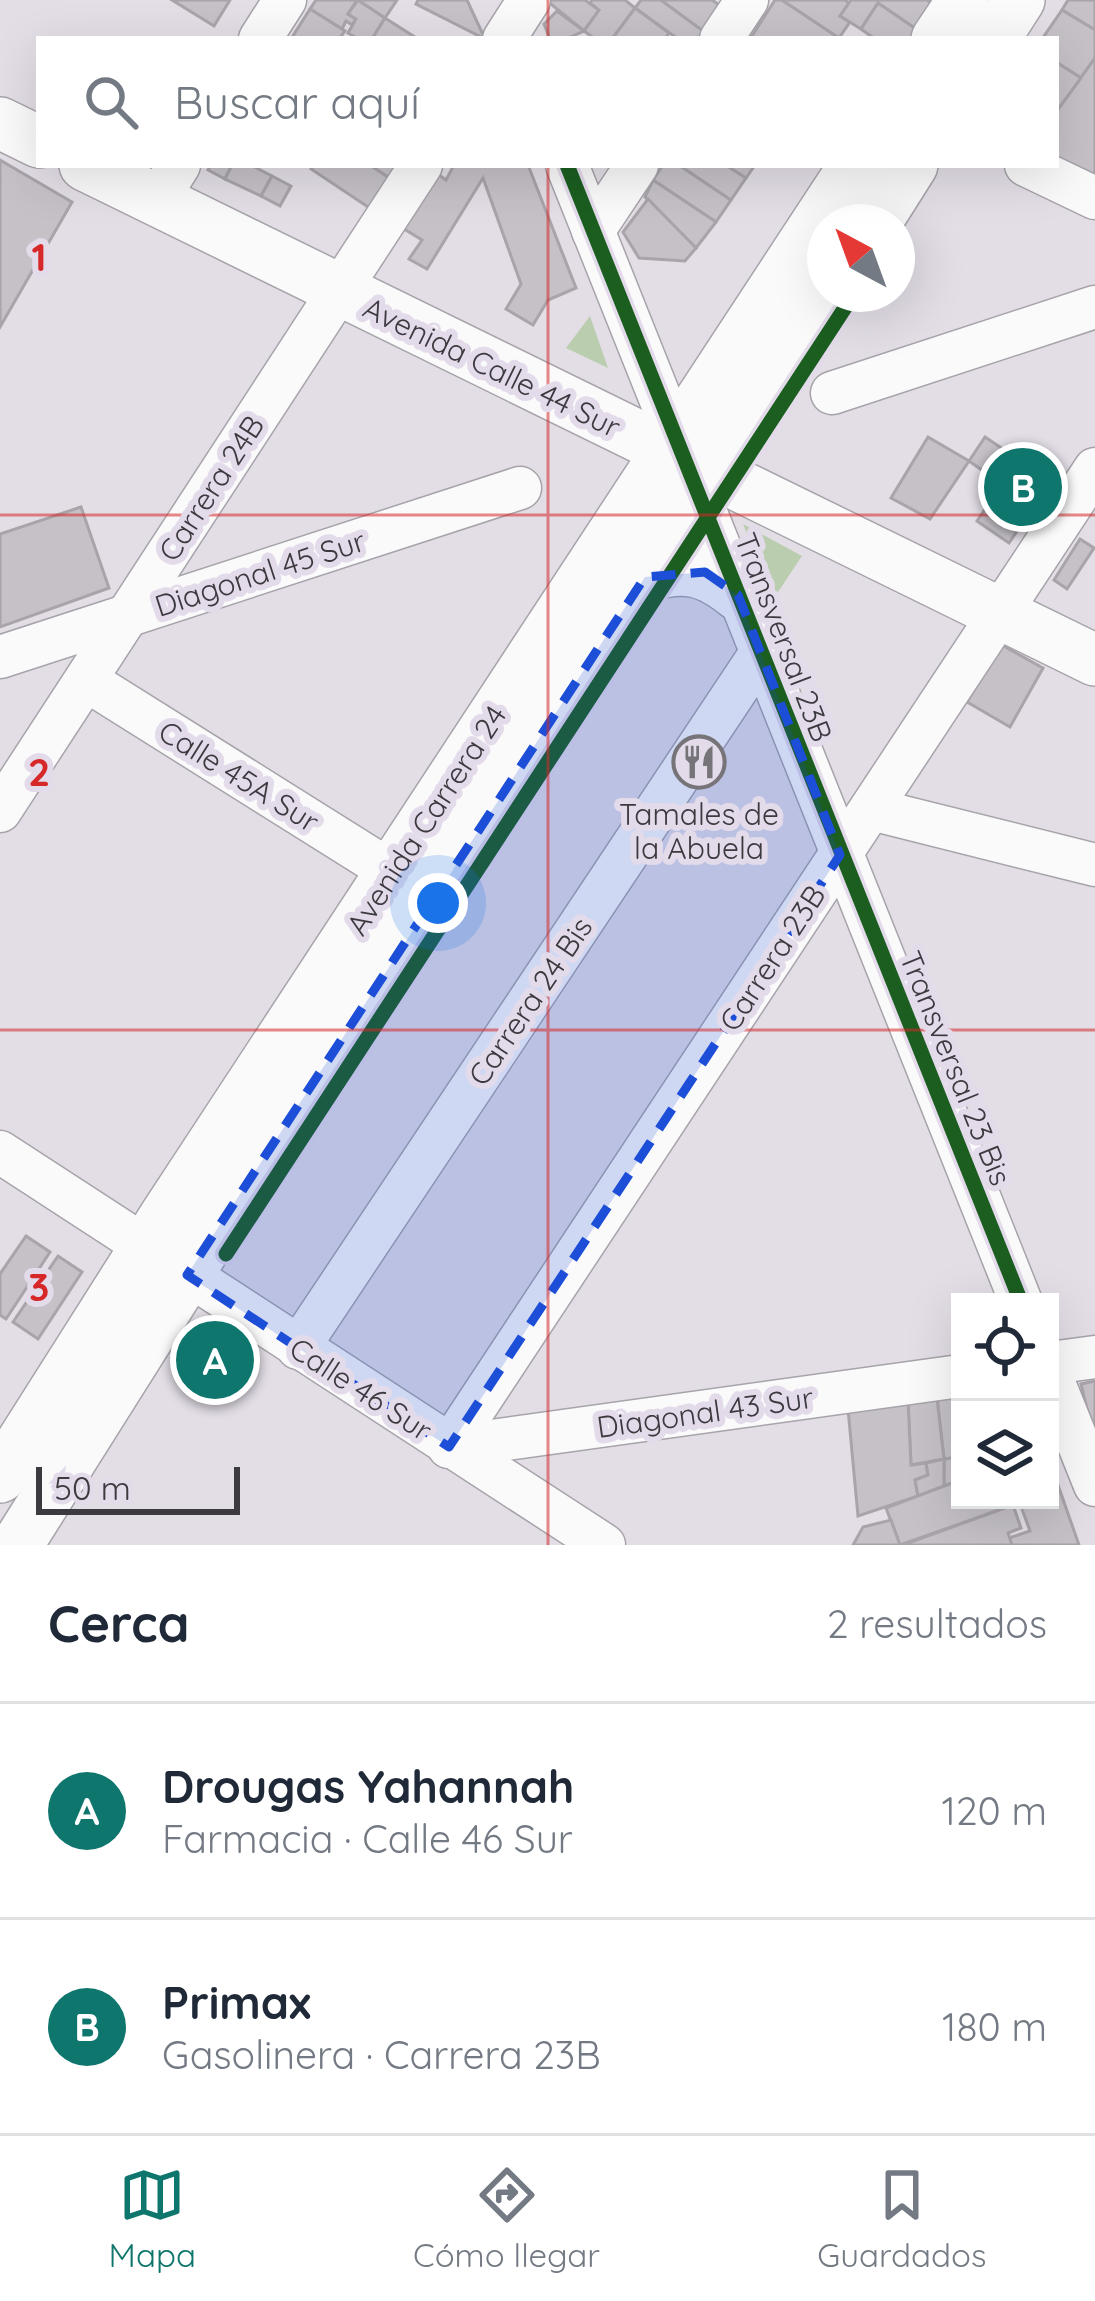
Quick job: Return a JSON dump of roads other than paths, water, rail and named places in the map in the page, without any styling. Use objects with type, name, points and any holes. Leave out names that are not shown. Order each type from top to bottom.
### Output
[{"type":"main road","points":[[939,36],[963,0]]},
{"type":"main road","points":[[996,36],[1019,0]]},
{"type":"main road","points":[[0,89],[36,107]]},
{"type":"main road","points":[[0,123],[36,141]]},
{"type":"main road","name":"Avenida Calle 44 Sur","points":[[108,168],[166,176],[348,278],[690,452],[1008,602],[1095,660]]},
{"type":"main road","name":"Avenida Carrera 24","points":[[17,1545],[166,1261],[392,872],[690,452],[853,168]]},
{"type":"main road","points":[[887,204],[910,168]]},
{"type":"main road","name":"Avenida Carrera 24","points":[[0,1477],[166,1261],[645,577],[690,452],[813,312]]},
{"type":"main road","points":[[645,577],[688,567],[705,572],[738,595]]},
{"type":"main road","name":"Avenida Calle 44 Sur","points":[[1008,602],[1095,623]]},
{"type":"street","points":[[262,36],[285,0]]},
{"type":"street","points":[[724,36],[748,0]]},
{"type":"street","name":"Carrera 24B","points":[[0,811],[419,168]]},
{"type":"street","name":"Transversal 23B","points":[[568,168],[690,452],[738,595],[840,855]]},
{"type":"street","points":[[593,231],[636,168]]},
{"type":"street","points":[[1032,168],[1095,198]]},
{"type":"street","points":[[832,393],[1095,307]]},
{"type":"street","name":"Carrera 23B","points":[[449,1447],[1095,469]]},
{"type":"street","name":"Diagonal 45 Sur","points":[[0,657],[520,488]]},
{"type":"street","name":"Carrera 24 Bis","points":[[298,1348],[761,653]]},
{"type":"street","name":"Calle 45A Sur","points":[[86,680],[392,872]]},
{"type":"street","points":[[871,809],[1095,865]]},
{"type":"street","name":"Transversal 23 Bis","points":[[840,855],[1017,1293]]},
{"type":"street","name":"Calle 46 Sur","points":[[0,1152],[604,1545]]},
{"type":"street","points":[[1059,1362],[1095,1357]]},
{"type":"street","name":"Diagonal 43 Sur","points":[[449,1447],[951,1377]]},
{"type":"street","points":[[1059,1395],[1095,1485]]},
{"type":"place","name":"Primax","points":[[1023,487]]},
{"type":"place","name":"Tamales de la Abuela","points":[[699,762]]},
{"type":"place","name":"Drougas Yahannah","points":[[215,1360]]}]
